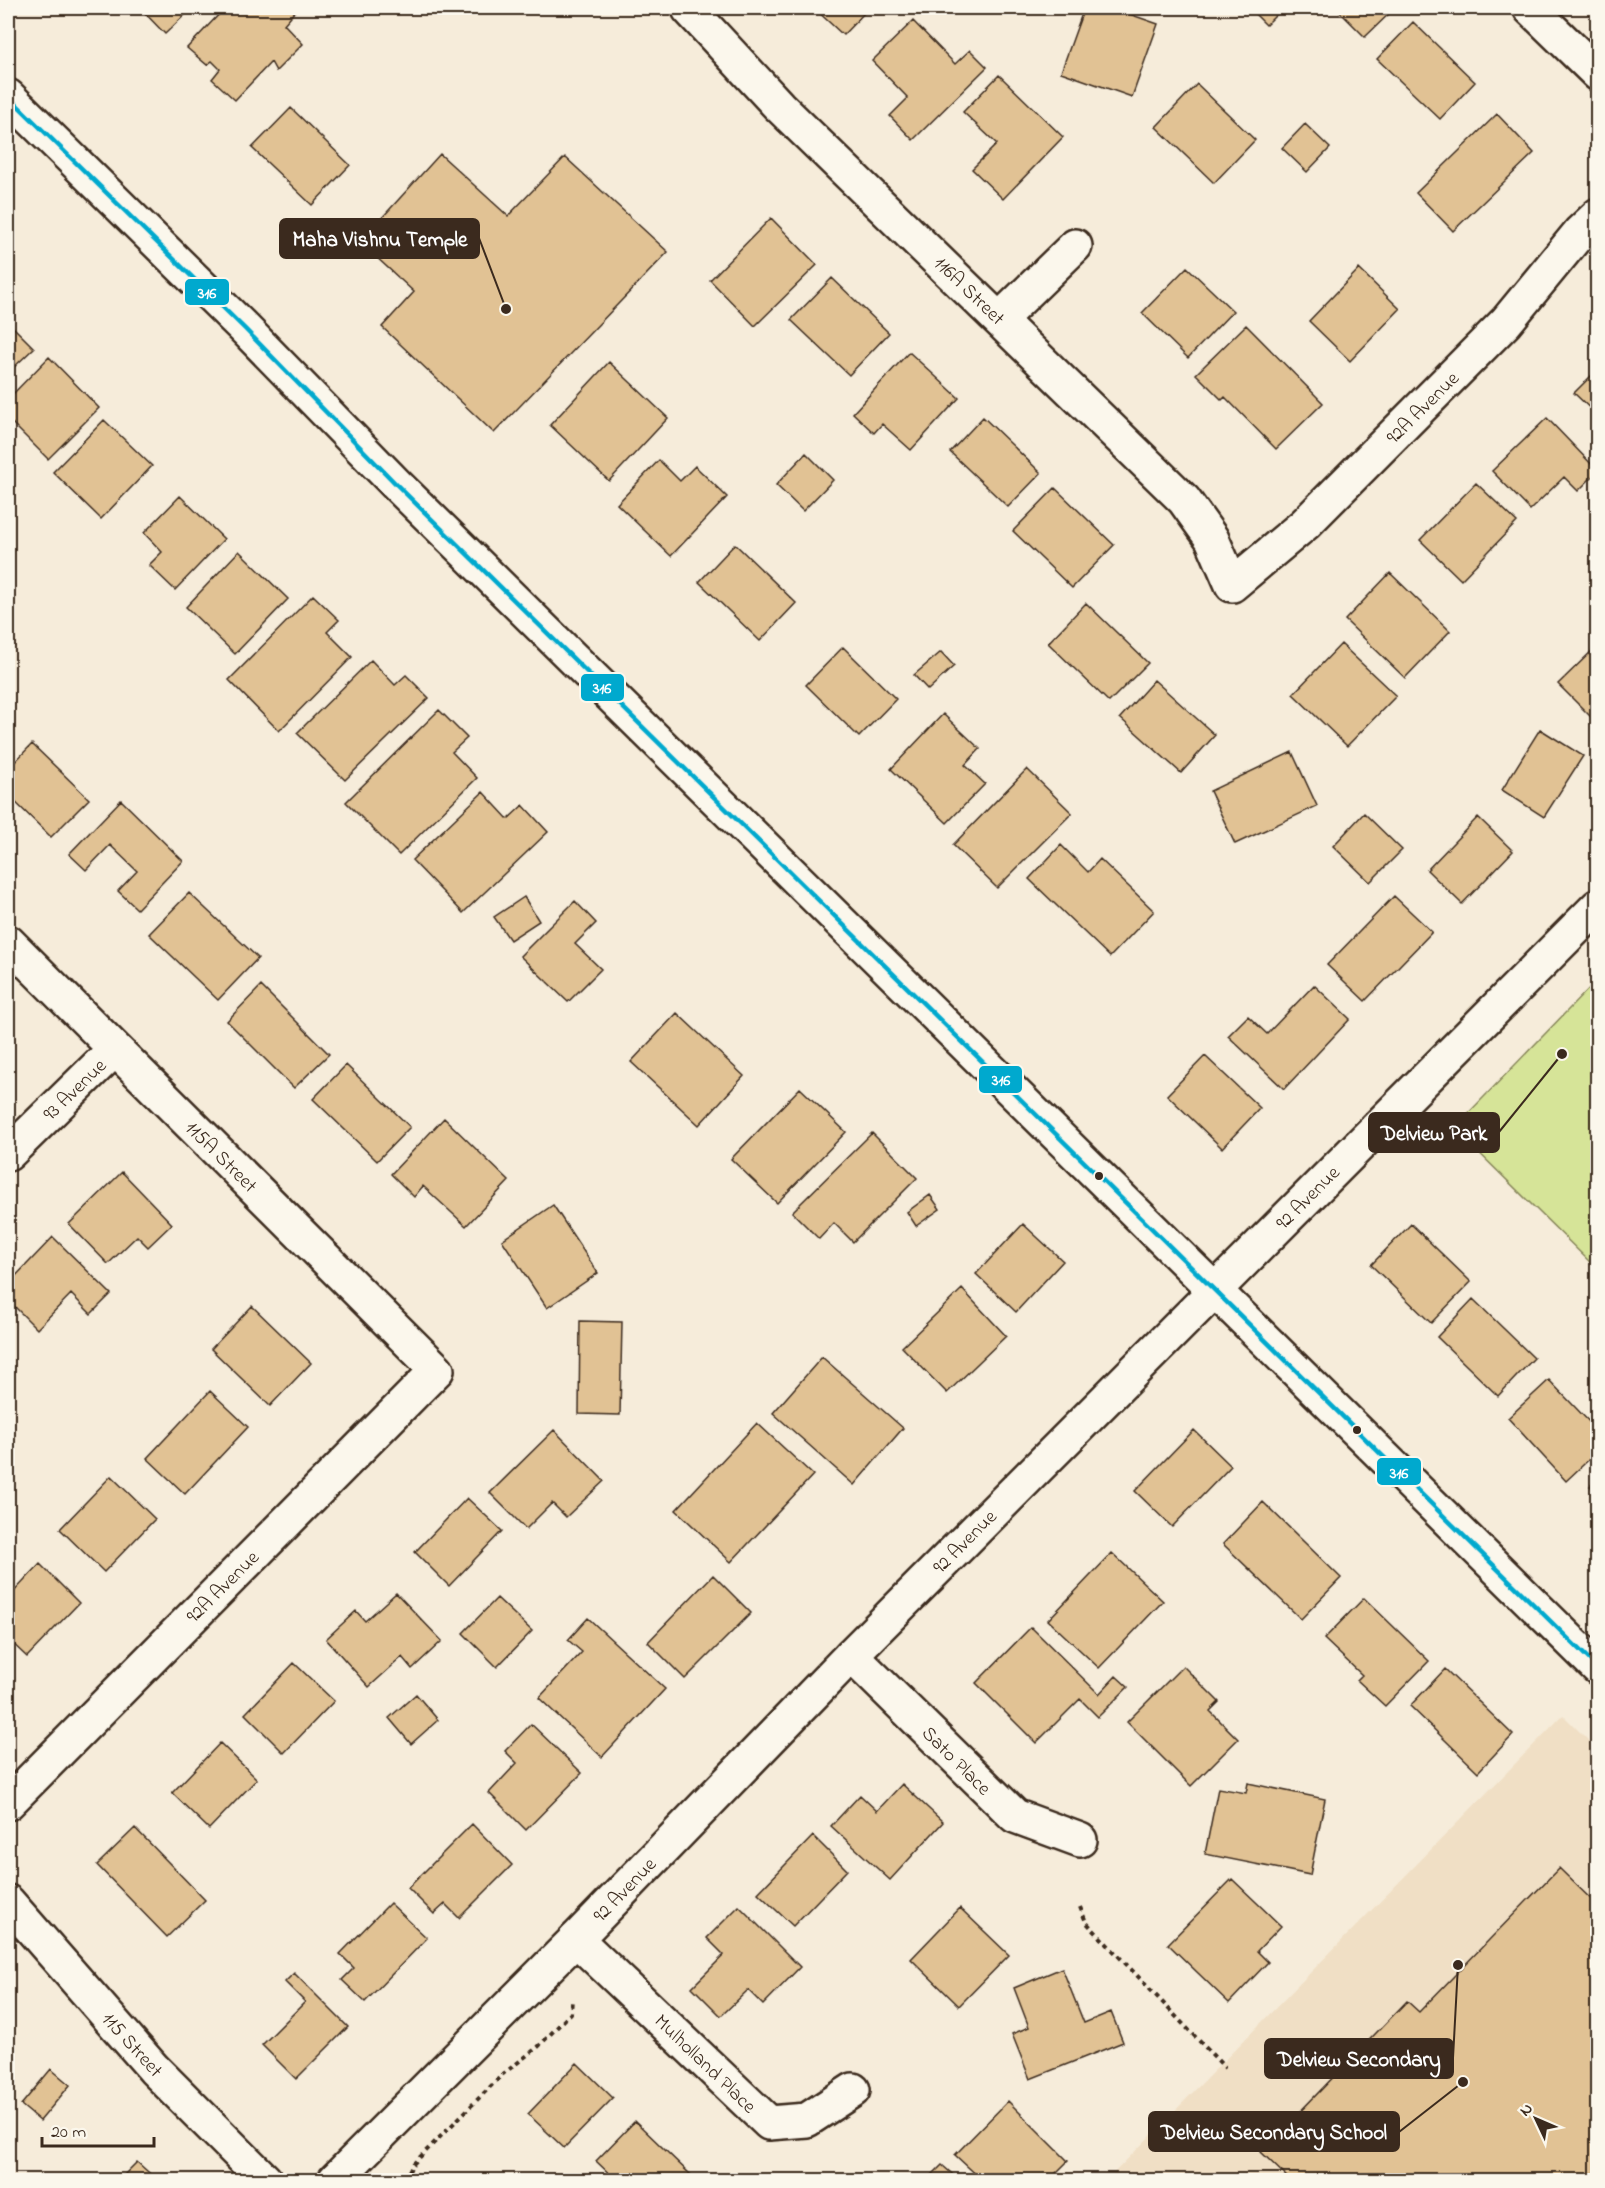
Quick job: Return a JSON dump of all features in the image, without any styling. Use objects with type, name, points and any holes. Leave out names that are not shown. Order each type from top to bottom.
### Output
[{"type":"street","name":"116A Street","points":[[690,8],[779,106],[1184,500],[1212,539],[1232,585]]},
{"type":"street","points":[[1530,8],[1598,74]]},
{"type":"street","points":[[8,96],[245,329],[397,485],[1598,1668]]},
{"type":"street","name":"92A Avenue","points":[[1232,585],[1305,524],[1506,322],[1580,232],[1598,215]]},
{"type":"street","points":[[1000,319],[1075,246]]},
{"type":"street","name":"92 Avenue","points":[[335,2181],[576,1938],[851,1655],[1598,906]]},
{"type":"street","name":"115A Street","points":[[8,942],[437,1370]]},
{"type":"street","name":"93 Avenue","points":[[8,1154],[115,1049]]},
{"type":"street","name":"92A Avenue","points":[[8,1803],[437,1370]]},
{"type":"street","name":"Sato Place","points":[[851,1655],[1015,1816],[1080,1840]]},
{"type":"street","name":"115 Street","points":[[8,1902],[154,2068],[265,2181]]},
{"type":"street","name":"Mulholland Place","points":[[576,1938],[769,2123],[807,2120],[853,2090]]},
{"type":"path","points":[[1080,1907],[1086,1922],[1225,2068]]},
{"type":"path","points":[[405,2181],[412,2165],[503,2074],[538,2047],[571,2013],[572,1998]]},
{"type":"shaded area","points":[[1563,1715],[1597,1749],[1597,2180],[1107,2180]]},
{"type":"green space","points":[[1597,980],[1597,1269],[1454,1128]]},
{"type":"building","points":[[140,8],[192,8],[165,34]]},
{"type":"building","points":[[225,8],[295,8],[297,9],[284,24],[303,44],[276,71],[271,62],[235,100],[212,79],[220,69],[212,61],[207,65],[187,48]]},
{"type":"building","points":[[814,8],[869,8],[843,35]]},
{"type":"building","points":[[1084,8],[1112,8],[1158,24],[1132,97],[1061,72]]},
{"type":"building","points":[[1253,8],[1283,8],[1266,25],[1251,10]]},
{"type":"building","points":[[1336,8],[1395,8],[1365,37]]},
{"type":"building","points":[[913,21],[955,64],[970,50],[987,67],[913,140],[890,116],[908,98],[872,61]]},
{"type":"building","points":[[1413,22],[1475,82],[1440,119],[1377,59]]},
{"type":"building","points":[[999,75],[1063,137],[1003,199],[972,169],[997,144],[963,112]]},
{"type":"building","points":[[1197,84],[1255,140],[1214,183],[1156,127]]},
{"type":"building","points":[[291,108],[350,165],[312,205],[252,148]]},
{"type":"building","points":[[1497,114],[1534,153],[1453,231],[1416,193]]},
{"type":"building","points":[[1305,124],[1330,148],[1307,172],[1282,148]]},
{"type":"building","points":[[440,154],[508,216],[565,157],[668,252],[494,433],[382,327],[414,292],[360,242]]},
{"type":"building","points":[[771,218],[817,265],[755,326],[710,280]]},
{"type":"building","points":[[1187,267],[1233,311],[1188,358],[1142,313]]},
{"type":"building","points":[[1359,269],[1400,309],[1350,361],[1309,321]]},
{"type":"building","points":[[832,278],[889,333],[849,375],[791,320]]},
{"type":"building","points":[[8,322],[34,348],[13,368],[8,363]]},
{"type":"building","points":[[1246,325],[1323,403],[1276,449],[1225,397],[1222,400],[1196,374]]},
{"type":"building","points":[[909,352],[959,398],[911,450],[882,424],[874,433],[853,413]]},
{"type":"building","points":[[49,357],[99,408],[48,459],[8,419],[8,399]]},
{"type":"building","points":[[609,362],[668,418],[609,481],[550,425]]},
{"type":"building","points":[[1598,369],[1598,416],[1574,393]]},
{"type":"building","points":[[983,417],[1041,473],[1008,507],[950,452]]},
{"type":"building","points":[[1547,418],[1598,471],[1578,491],[1564,477],[1530,510],[1492,471]]},
{"type":"building","points":[[104,420],[152,466],[101,519],[53,472]]},
{"type":"building","points":[[806,453],[833,480],[803,511],[776,485]]},
{"type":"building","points":[[659,460],[680,481],[695,466],[727,497],[671,556],[617,504]]},
{"type":"building","points":[[1476,483],[1517,522],[1461,580],[1420,540]]},
{"type":"building","points":[[1055,488],[1114,545],[1072,588],[1013,531]]},
{"type":"building","points":[[180,496],[224,539],[175,590],[149,565],[162,552],[144,533]]},
{"type":"building","points":[[735,544],[796,603],[760,641],[699,582]]},
{"type":"building","points":[[239,551],[288,599],[235,654],[186,607]]},
{"type":"building","points":[[1390,573],[1450,631],[1405,678],[1345,620]]},
{"type":"building","points":[[313,595],[339,620],[327,632],[352,657],[279,731],[229,680]]},
{"type":"building","points":[[1086,603],[1148,663],[1109,702],[1048,643]]},
{"type":"building","points":[[1341,644],[1396,696],[1347,746],[1293,694]]},
{"type":"building","points":[[1598,645],[1598,724],[1558,684]]},
{"type":"building","points":[[843,647],[896,699],[859,737],[806,685]]},
{"type":"building","points":[[941,652],[954,666],[928,690],[914,675]]},
{"type":"building","points":[[371,660],[395,685],[406,675],[429,698],[345,780],[297,733]]},
{"type":"building","points":[[1154,680],[1215,735],[1181,773],[1120,718]]},
{"type":"building","points":[[439,710],[467,738],[452,752],[477,778],[399,855],[346,802]]},
{"type":"building","points":[[943,714],[980,749],[965,765],[985,784],[947,823],[891,769]]},
{"type":"building","points":[[1540,729],[1583,756],[1544,817],[1502,790]]},
{"type":"building","points":[[32,744],[89,799],[51,837],[8,795],[8,769]]},
{"type":"building","points":[[1292,752],[1317,806],[1235,844],[1210,791]]},
{"type":"building","points":[[1027,769],[1072,813],[997,888],[953,845]]},
{"type":"building","points":[[483,792],[508,819],[523,805],[548,832],[463,913],[412,860]]},
{"type":"building","points":[[121,800],[183,861],[137,909],[118,891],[137,871],[110,845],[86,870],[69,854]]},
{"type":"building","points":[[1364,813],[1402,850],[1370,882],[1333,846]]},
{"type":"building","points":[[1478,817],[1513,851],[1462,904],[1427,870]]},
{"type":"building","points":[[1061,845],[1088,872],[1100,859],[1154,911],[1110,957],[1029,879]]},
{"type":"building","points":[[189,893],[258,958],[218,1000],[149,934]]},
{"type":"building","points":[[1394,896],[1432,932],[1365,1001],[1327,965]]},
{"type":"building","points":[[524,897],[539,921],[510,940],[494,917]]},
{"type":"building","points":[[575,901],[596,923],[575,944],[601,969],[568,1002],[520,956]]},
{"type":"building","points":[[1314,985],[1350,1019],[1284,1089],[1228,1036],[1248,1016],[1267,1034]]},
{"type":"building","points":[[261,986],[329,1054],[294,1088],[227,1021]]},
{"type":"building","points":[[677,1013],[744,1076],[699,1125],[631,1062]]},
{"type":"building","points":[[1205,1056],[1260,1108],[1222,1148],[1167,1095]]},
{"type":"building","points":[[346,1065],[410,1127],[377,1161],[313,1099]]},
{"type":"building","points":[[800,1088],[846,1132],[777,1203],[731,1159]]},
{"type":"building","points":[[444,1118],[509,1181],[466,1226],[423,1186],[414,1197],[391,1174]]},
{"type":"building","points":[[872,1133],[917,1178],[853,1242],[834,1223],[819,1239],[792,1212]]},
{"type":"building","points":[[122,1172],[172,1224],[148,1247],[137,1236],[108,1264],[69,1224]]},
{"type":"building","points":[[930,1195],[940,1209],[916,1226],[907,1212]]},
{"type":"building","points":[[553,1205],[598,1273],[547,1308],[502,1240]]},
{"type":"building","points":[[1023,1224],[1063,1261],[1016,1312],[976,1274]]},
{"type":"building","points":[[1411,1224],[1471,1282],[1431,1323],[1371,1265]]},
{"type":"building","points":[[53,1237],[111,1294],[91,1314],[71,1294],[37,1329],[8,1300],[8,1284]]},
{"type":"building","points":[[962,1289],[1006,1336],[947,1393],[902,1347]]},
{"type":"building","points":[[1473,1299],[1534,1358],[1498,1396],[1437,1337]]},
{"type":"building","points":[[252,1306],[311,1363],[270,1406],[211,1349]]},
{"type":"building","points":[[580,1321],[622,1322],[620,1415],[579,1414]]},
{"type":"building","points":[[822,1357],[903,1428],[854,1485],[773,1413]]},
{"type":"building","points":[[1549,1380],[1598,1431],[1598,1451],[1566,1481],[1508,1418]]},
{"type":"building","points":[[210,1391],[248,1427],[185,1494],[147,1458]]},
{"type":"building","points":[[757,1423],[813,1475],[731,1562],[676,1510]]},
{"type":"building","points":[[554,1430],[604,1481],[566,1517],[552,1503],[526,1529],[490,1493]]},
{"type":"building","points":[[1194,1430],[1231,1466],[1172,1527],[1135,1491]]},
{"type":"building","points":[[111,1476],[155,1519],[104,1572],[60,1529]]},
{"type":"building","points":[[1598,1478],[1598,1494],[1590,1486]]},
{"type":"building","points":[[467,1498],[502,1531],[449,1586],[415,1552]]},
{"type":"building","points":[[1263,1502],[1341,1578],[1301,1619],[1223,1544]]},
{"type":"building","points":[[1112,1553],[1163,1601],[1099,1668],[1048,1620]]},
{"type":"building","points":[[40,1564],[79,1603],[27,1657],[8,1639],[8,1598]]},
{"type":"building","points":[[713,1575],[751,1613],[685,1679],[648,1642]]},
{"type":"building","points":[[396,1593],[442,1641],[412,1669],[402,1657],[369,1687],[326,1639],[356,1611],[365,1621]]},
{"type":"building","points":[[497,1598],[532,1631],[497,1667],[463,1633]]},
{"type":"building","points":[[1364,1598],[1429,1661],[1385,1706],[1357,1680],[1362,1675],[1324,1639]]},
{"type":"building","points":[[588,1618],[665,1689],[602,1757],[539,1698],[582,1652],[568,1640]]},
{"type":"building","points":[[1031,1627],[1099,1694],[1116,1676],[1128,1687],[1098,1717],[1080,1699],[1036,1743],[976,1683]]},
{"type":"building","points":[[294,1663],[334,1701],[284,1753],[245,1714]]},
{"type":"building","points":[[1183,1666],[1219,1702],[1210,1711],[1238,1739],[1191,1786],[1127,1722]]},
{"type":"building","points":[[1445,1669],[1513,1735],[1478,1772],[1410,1706]]},
{"type":"building","points":[[416,1694],[438,1720],[411,1744],[389,1718]]},
{"type":"building","points":[[531,1724],[582,1773],[526,1830],[489,1793],[517,1763],[505,1751]]},
{"type":"building","points":[[220,1743],[257,1779],[209,1829],[172,1793]]},
{"type":"building","points":[[1248,1783],[1325,1799],[1310,1875],[1205,1854],[1218,1788],[1246,1793]]},
{"type":"building","points":[[902,1784],[943,1822],[890,1880],[831,1826],[860,1795],[877,1811]]},
{"type":"building","points":[[472,1824],[512,1865],[459,1918],[445,1904],[434,1914],[408,1888]]},
{"type":"building","points":[[135,1828],[205,1900],[167,1937],[97,1865]]},
{"type":"building","points":[[813,1836],[847,1870],[793,1926],[758,1893]]},
{"type":"building","points":[[1559,1868],[1598,1906],[1598,2180],[1290,2180],[1261,2152],[1407,2001],[1419,2012]]},
{"type":"building","points":[[1232,1879],[1281,1926],[1257,1951],[1268,1962],[1229,2003],[1168,1944]]},
{"type":"building","points":[[390,1903],[427,1938],[365,2002],[342,1980],[354,1968],[340,1954]]},
{"type":"building","points":[[739,1906],[800,1967],[763,2005],[748,1990],[721,2016],[692,1987],[724,1955],[707,1938]]},
{"type":"building","points":[[960,1908],[1009,1955],[959,2006],[911,1959]]},
{"type":"building","points":[[1062,1968],[1084,2023],[1111,2012],[1123,2042],[1030,2079],[1012,2034],[1029,2027],[1014,1988]]},
{"type":"building","points":[[294,1973],[348,2027],[296,2079],[262,2045],[305,2002],[285,1982]]},
{"type":"building","points":[[577,2063],[613,2098],[564,2148],[528,2114]]},
{"type":"building","points":[[51,2069],[70,2085],[40,2121],[21,2105]]},
{"type":"building","points":[[1008,2101],[1068,2161],[1049,2180],[982,2180],[955,2155]]},
{"type":"building","points":[[635,2121],[694,2178],[691,2180],[616,2180],[596,2161]]},
{"type":"building","points":[[137,2162],[157,2180],[119,2180]]},
{"type":"building","points":[[942,2165],[959,2180],[927,2180]]},
{"type":"transit line","name":"316","points":[[8,96],[245,329],[397,485],[1598,1668]]},
{"type":"place","name":"Maha Vishnu Temple","points":[[506,309]]},
{"type":"place","name":"Delview Park","points":[[1562,1054]]},
{"type":"place","name":"Delview Secondary","points":[[1458,1965]]},
{"type":"place","name":"Delview Secondary School","points":[[1463,2082]]}]
